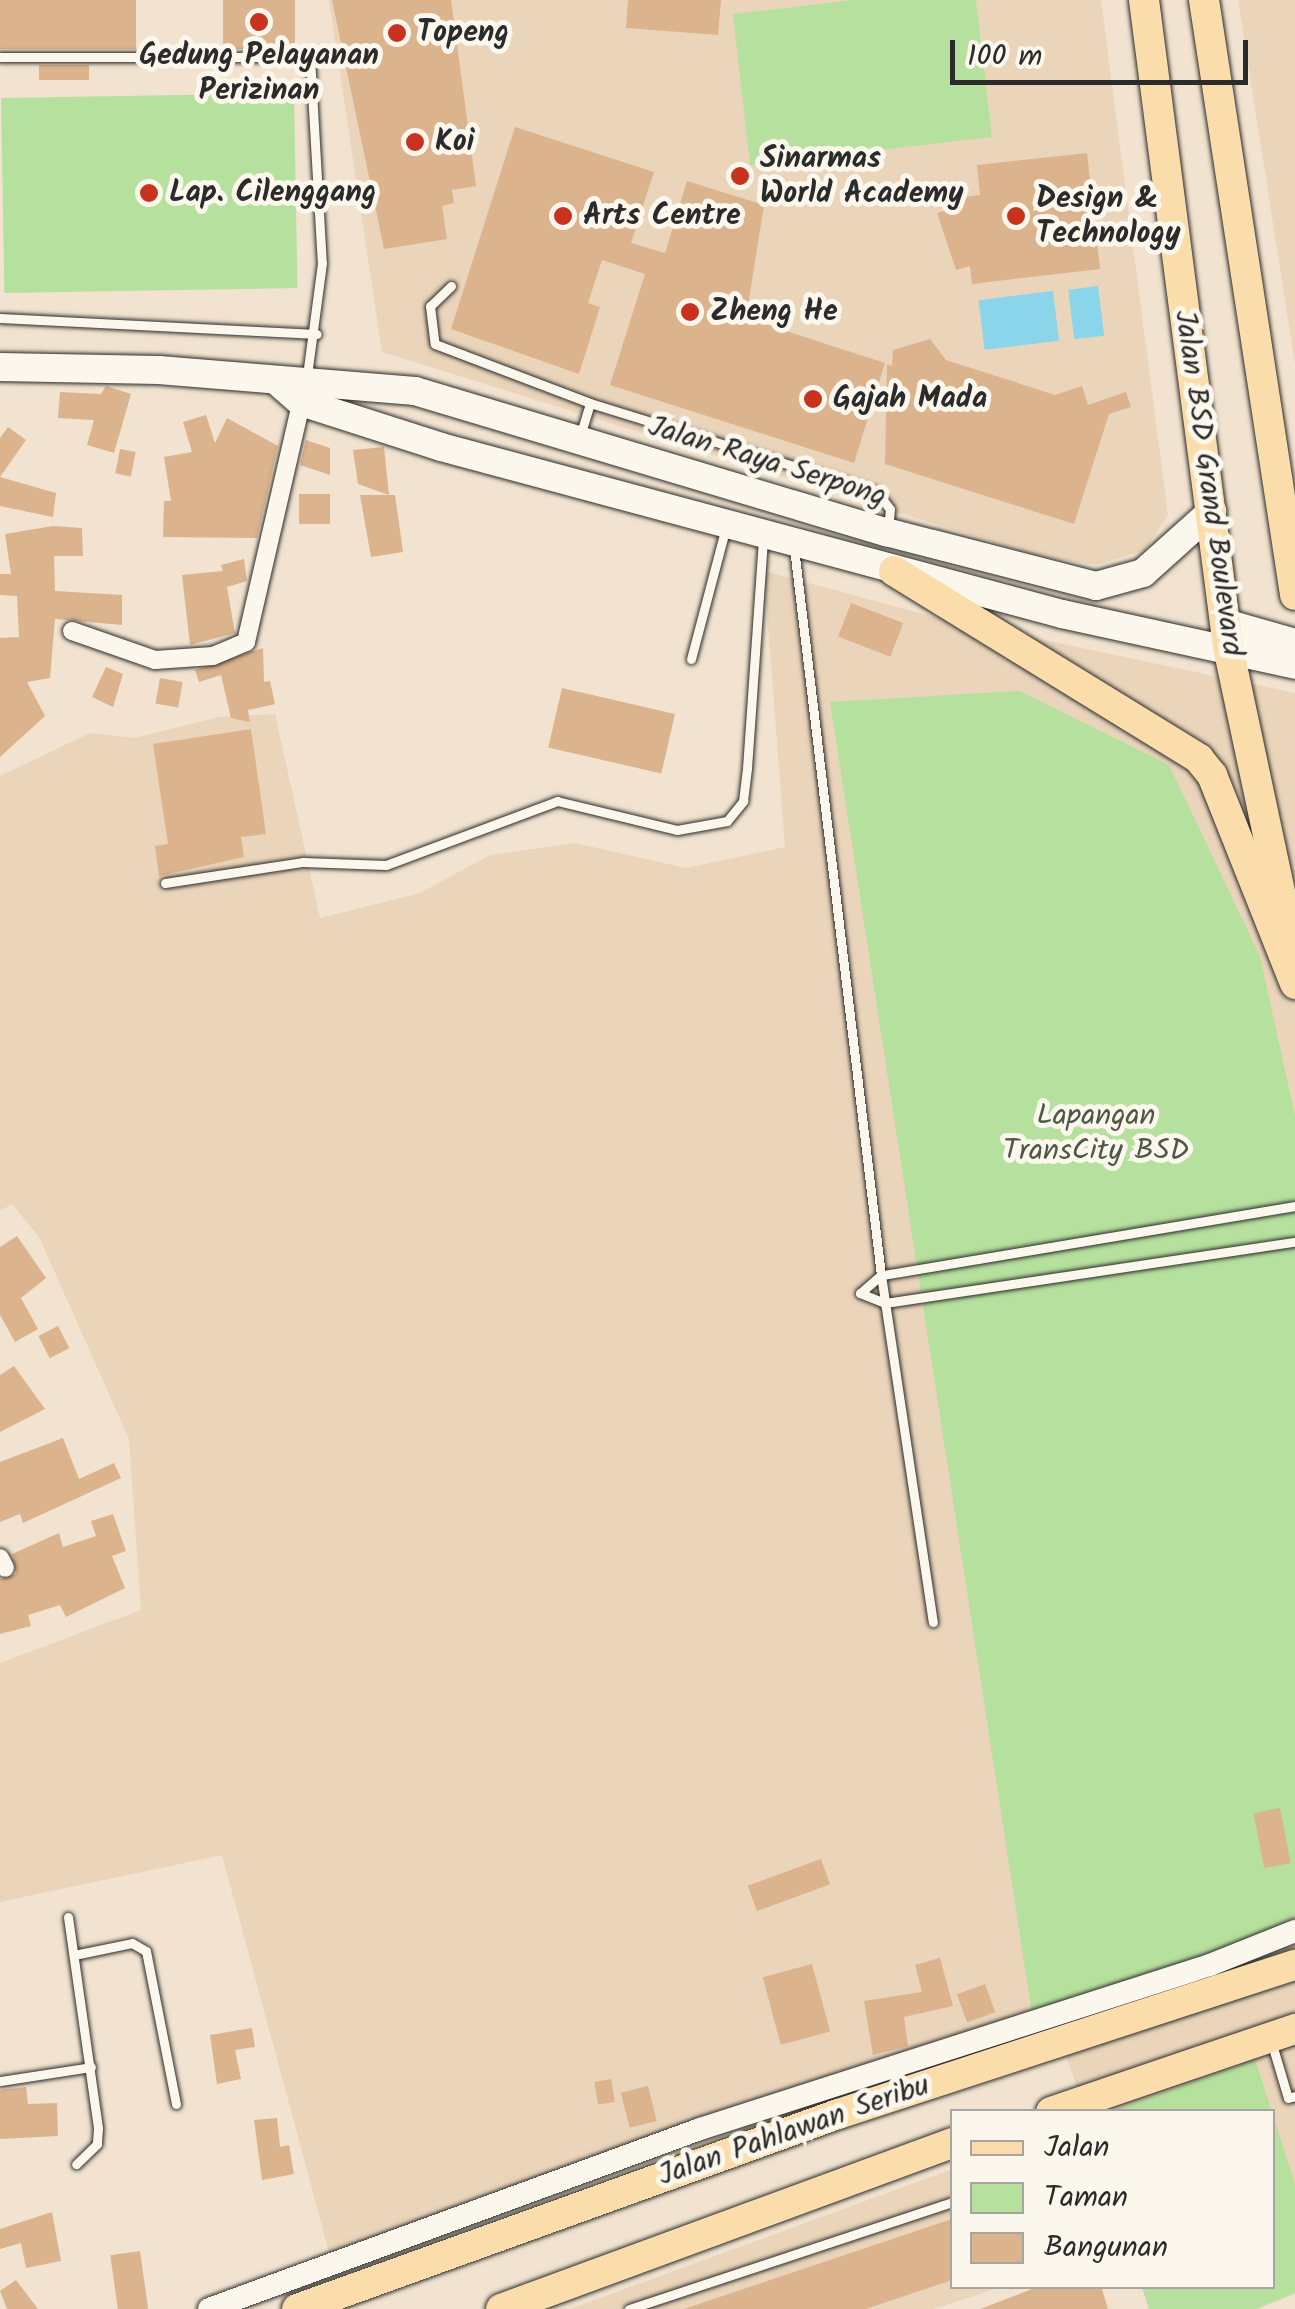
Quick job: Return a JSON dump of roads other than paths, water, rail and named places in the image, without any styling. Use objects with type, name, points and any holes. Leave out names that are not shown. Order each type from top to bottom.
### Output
[{"type":"main road","name":"Jalan BSD Grand Boulevard","points":[[1144,0],[1227,635],[1295,963]]},
{"type":"main road","points":[[1204,0],[1295,596]]},
{"type":"main road","name":"Jalan Raya Serpong","points":[[0,367],[160,370],[296,389],[415,391],[886,532],[1081,584],[1110,586],[1144,573],[1212,510]]},
{"type":"main road","name":"Jalan Raya Serpong","points":[[296,389],[399,433],[763,531],[894,571],[1227,635],[1295,643]]},
{"type":"main road","points":[[399,433],[415,391]]},
{"type":"main road","points":[[894,571],[1199,759],[1212,775],[1295,984]]},
{"type":"main road","points":[[1227,635],[1295,665]]},
{"type":"main road","name":"Jalan Pahlawan Seribu","points":[[297,2309],[838,2114],[1295,1965]]},
{"type":"main road","points":[[1060,2109],[1282,2034]]},
{"type":"main road","name":"Jalan Pahlawan Seribu","points":[[501,2309],[950,2143]]},
{"type":"street","points":[[72,631],[155,660],[213,656],[246,642],[296,389]]},
{"type":"street","points":[[209,2309],[700,2129],[1210,1965],[1295,1930]]},
{"type":"lane","points":[[0,57],[310,57],[322,263],[317,334],[296,389]]},
{"type":"lane","points":[[452,286],[430,306],[435,344],[590,404],[877,492],[890,509],[886,532]]},
{"type":"lane","points":[[0,318],[317,334]]},
{"type":"lane","points":[[579,438],[590,404]]},
{"type":"lane","points":[[691,660],[727,522]]},
{"type":"lane","points":[[166,883],[303,862],[386,865],[557,801],[676,830],[727,821],[743,801],[746,785],[763,531]]},
{"type":"lane","points":[[793,540],[881,1275],[933,1622]]},
{"type":"lane","points":[[1295,1206],[881,1275],[860,1294],[885,1303],[1295,1242]]},
{"type":"lane","points":[[68,1917],[97,2144],[76,2164]]},
{"type":"lane","points":[[74,1954],[132,1943],[146,1951],[176,2104]]},
{"type":"lane","points":[[1282,2034],[1288,2098],[1295,2096]]},
{"type":"lane","points":[[0,2081],[90,2066]]},
{"type":"lane","points":[[629,2309],[950,2203]]},
{"type":"water","points":[[1098,286],[1104,336],[1074,339],[1068,290]]},
{"type":"water","points":[[1053,291],[1059,341],[985,350],[979,300]]},
{"type":"place","name":"Gedung Pelayanan Perizinan","points":[[259,22]]},
{"type":"place","name":"Topeng","points":[[397,33]]},
{"type":"place","name":"Koi","points":[[415,142]]},
{"type":"place","name":"Sinarmas World Academy","points":[[740,176]]},
{"type":"place","name":"Lap. Cilenggang","points":[[149,193]]},
{"type":"place","name":"Arts Centre","points":[[563,216]]},
{"type":"place","name":"Design & Technology","points":[[1016,216]]},
{"type":"place","name":"Zheng He","points":[[690,312]]},
{"type":"place","name":"Gajah Mada","points":[[813,399]]},
{"type":"park label","name":"Lapangan TransCity BSD","points":[[1096,1133]]}]
